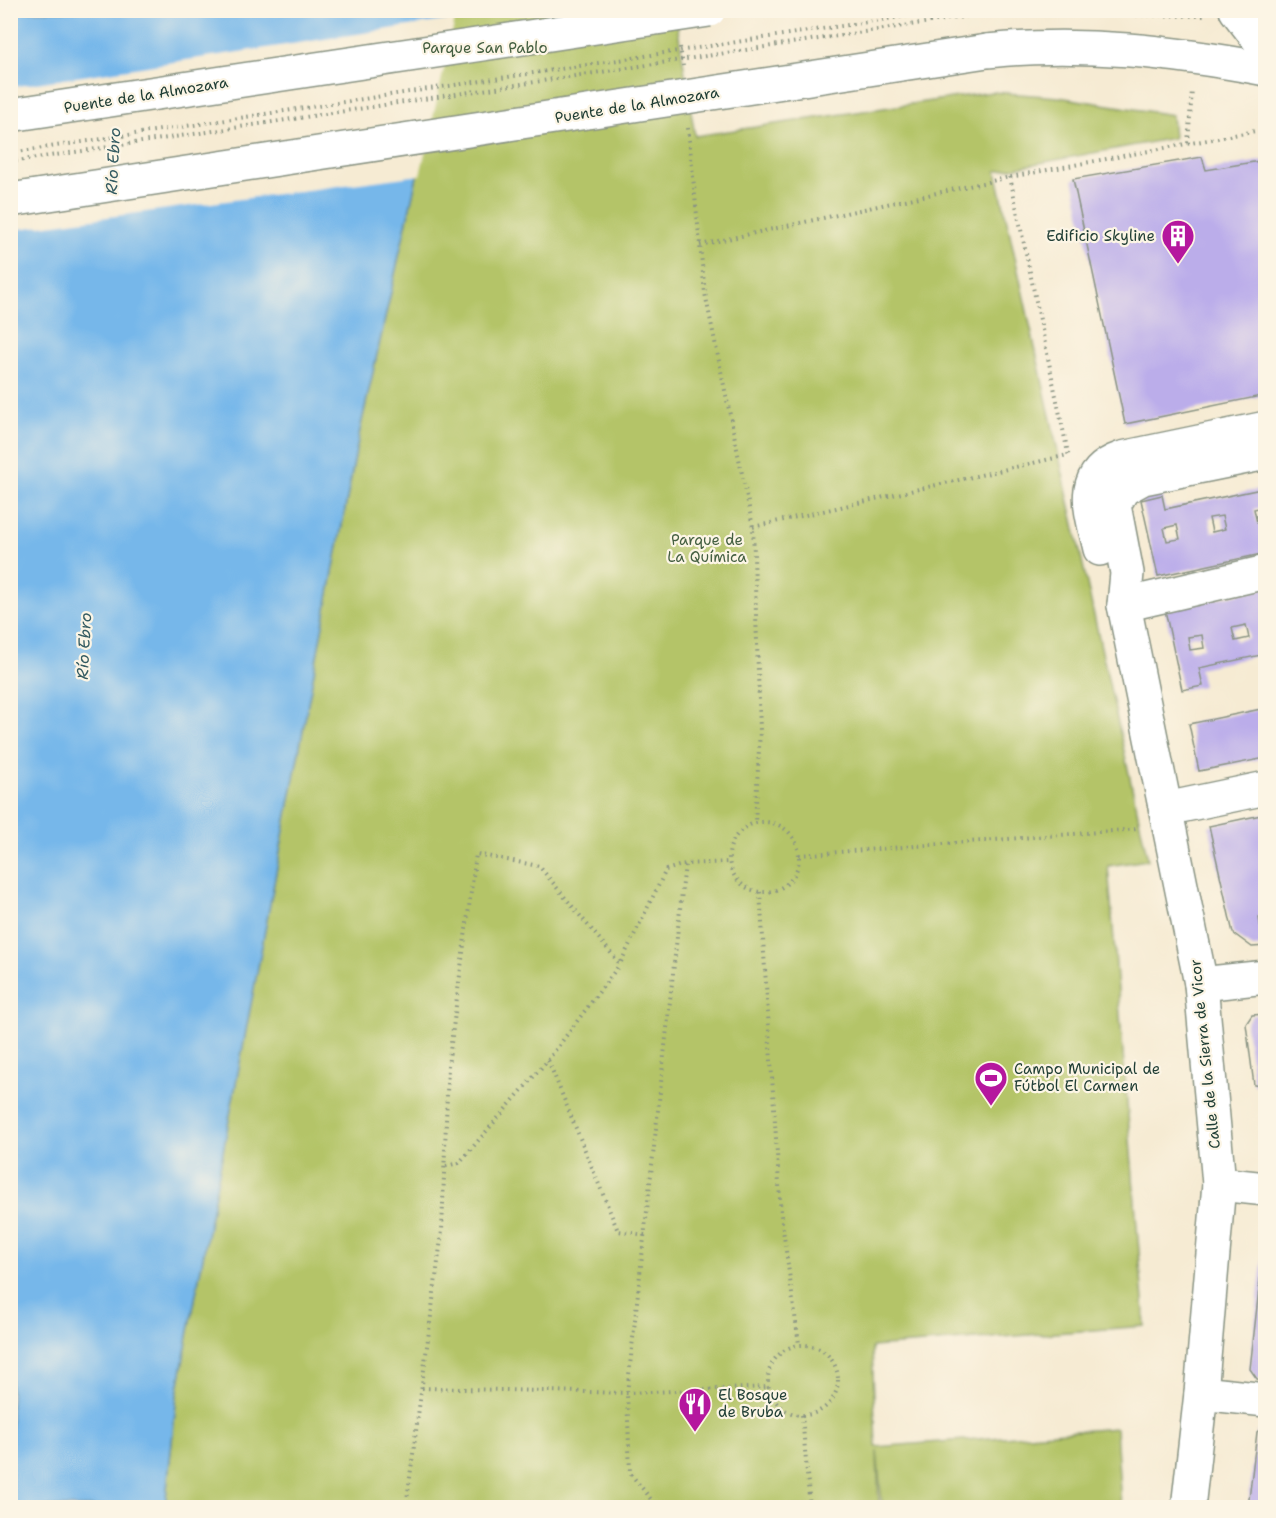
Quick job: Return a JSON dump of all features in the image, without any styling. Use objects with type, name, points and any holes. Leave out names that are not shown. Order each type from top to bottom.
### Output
[{"type":"main road","name":"Puente de la Almozara","points":[[10,115],[709,10]]},
{"type":"main road","points":[[1223,13],[1266,49]]},
{"type":"main road","name":"Puente de la Almozara","points":[[10,200],[1024,47],[1109,47],[1157,51],[1266,69]]},
{"type":"main road","points":[[1124,605],[1107,577],[1091,506],[1089,494],[1097,474],[1112,462],[1122,458],[1266,428]]},
{"type":"main road","points":[[1124,605],[1126,573],[1114,505],[1123,489],[1143,478],[1266,453]]},
{"type":"main road","points":[[1124,605],[1266,572]]},
{"type":"main road","name":"Calle de la Sierra de Vicor","points":[[1124,605],[1201,984],[1219,1184],[1202,1393],[1188,1508]]},
{"type":"main road","points":[[1166,809],[1266,788]]},
{"type":"main road","points":[[1201,984],[1266,977]]},
{"type":"main road","points":[[1219,1184],[1266,1189]]},
{"type":"main road","points":[[1202,1393],[1266,1400]]},
{"type":"path","points":[[10,153],[946,10]]},
{"type":"path","points":[[1119,15],[1223,13]]},
{"type":"path","points":[[10,162],[982,14]]},
{"type":"path","points":[[1188,143],[1192,85]]},
{"type":"path","points":[[700,245],[1010,177],[1266,129]]},
{"type":"path","points":[[690,143],[705,292],[753,527],[760,730],[755,823]]},
{"type":"path","points":[[753,527],[1068,455]]},
{"type":"path","points":[[765,822],[784,828],[792,835],[799,855],[796,871],[791,879],[777,889],[760,892],[749,889],[740,882],[732,873],[729,862],[732,842],[738,833],[755,823],[765,822]]},
{"type":"path","points":[[799,855],[1140,829]]},
{"type":"path","points":[[406,1508],[442,1231],[448,1066],[476,854],[538,866],[620,964]]},
{"type":"path","points":[[446,1166],[459,1163],[548,1060],[620,964],[666,870],[685,864],[729,862]]},
{"type":"path","points":[[658,1508],[630,1473],[627,1393],[685,864]]},
{"type":"path","points":[[760,892],[781,1215],[799,1344]]},
{"type":"path","points":[[548,1060],[618,1231],[645,1235]]},
{"type":"path","points":[[799,1344],[822,1349],[830,1356],[839,1378],[837,1390],[824,1409],[802,1415],[790,1413],[780,1407],[768,1387],[771,1364],[778,1354],[799,1344]]},
{"type":"path","points":[[422,1388],[627,1393],[768,1387]]},
{"type":"path","points":[[802,1415],[810,1508]]},
{"type":"green space","name":"Parque de La Química","points":[[454,11],[675,11],[695,136],[992,92],[1058,97],[1172,115],[1174,138],[996,171],[1148,860],[1108,866],[1145,1326],[872,1347],[876,1447],[1116,1428],[1121,1507],[882,1507],[877,1451],[879,1507],[165,1508],[177,1394],[360,430]]},
{"type":"water","name":"Río Ebro","points":[[10,11],[454,11],[360,430],[177,1394],[165,1507],[11,1507]]},
{"type":"pier","points":[[455,19],[420,175],[11,230],[11,87]]},
{"type":"building","name":"Edificio Skyline","points":[[1202,157],[1206,170],[1266,160],[1266,395],[1125,424],[1073,179]]},
{"type":"building","points":[[1266,488],[1266,506],[1254,509],[1257,523],[1266,521],[1266,553],[1158,576],[1141,500],[1162,495],[1165,509]],"holes":[[[1222,516],[1225,529],[1212,532],[1209,518]],[[1177,525],[1180,539],[1167,541],[1164,528]]]},
{"type":"building","points":[[1266,588],[1266,654],[1199,668],[1203,686],[1182,690],[1165,610]],"holes":[[[1246,625],[1249,638],[1235,641],[1232,628]],[[1202,635],[1204,648],[1190,650],[1188,637]]]},
{"type":"building","points":[[1266,708],[1266,758],[1199,771],[1189,724]]},
{"type":"building","points":[[1266,814],[1266,922],[1263,917],[1259,917],[1260,925],[1266,924],[1266,946],[1252,947],[1233,933],[1209,826]]},
{"type":"building","points":[[1266,1014],[1266,1086],[1254,1085],[1246,1024],[1252,1015]]},
{"type":"building","points":[[1264,1244],[1266,1244],[1266,1380],[1257,1379],[1250,1369]]},
{"type":"building","points":[[1266,1425],[1266,1508],[1248,1508],[1257,1432]]},
{"type":"place","name":"Edificio Skyline","points":[[1178,265]]},
{"type":"place","name":"Campo Municipal de Fútbol El Carmen","points":[[991,1107]]},
{"type":"place","name":"El Bosque de Bruba","points":[[695,1433]]},
{"type":"park label","name":"Parque San Pablo","points":[[485,48]]}]
